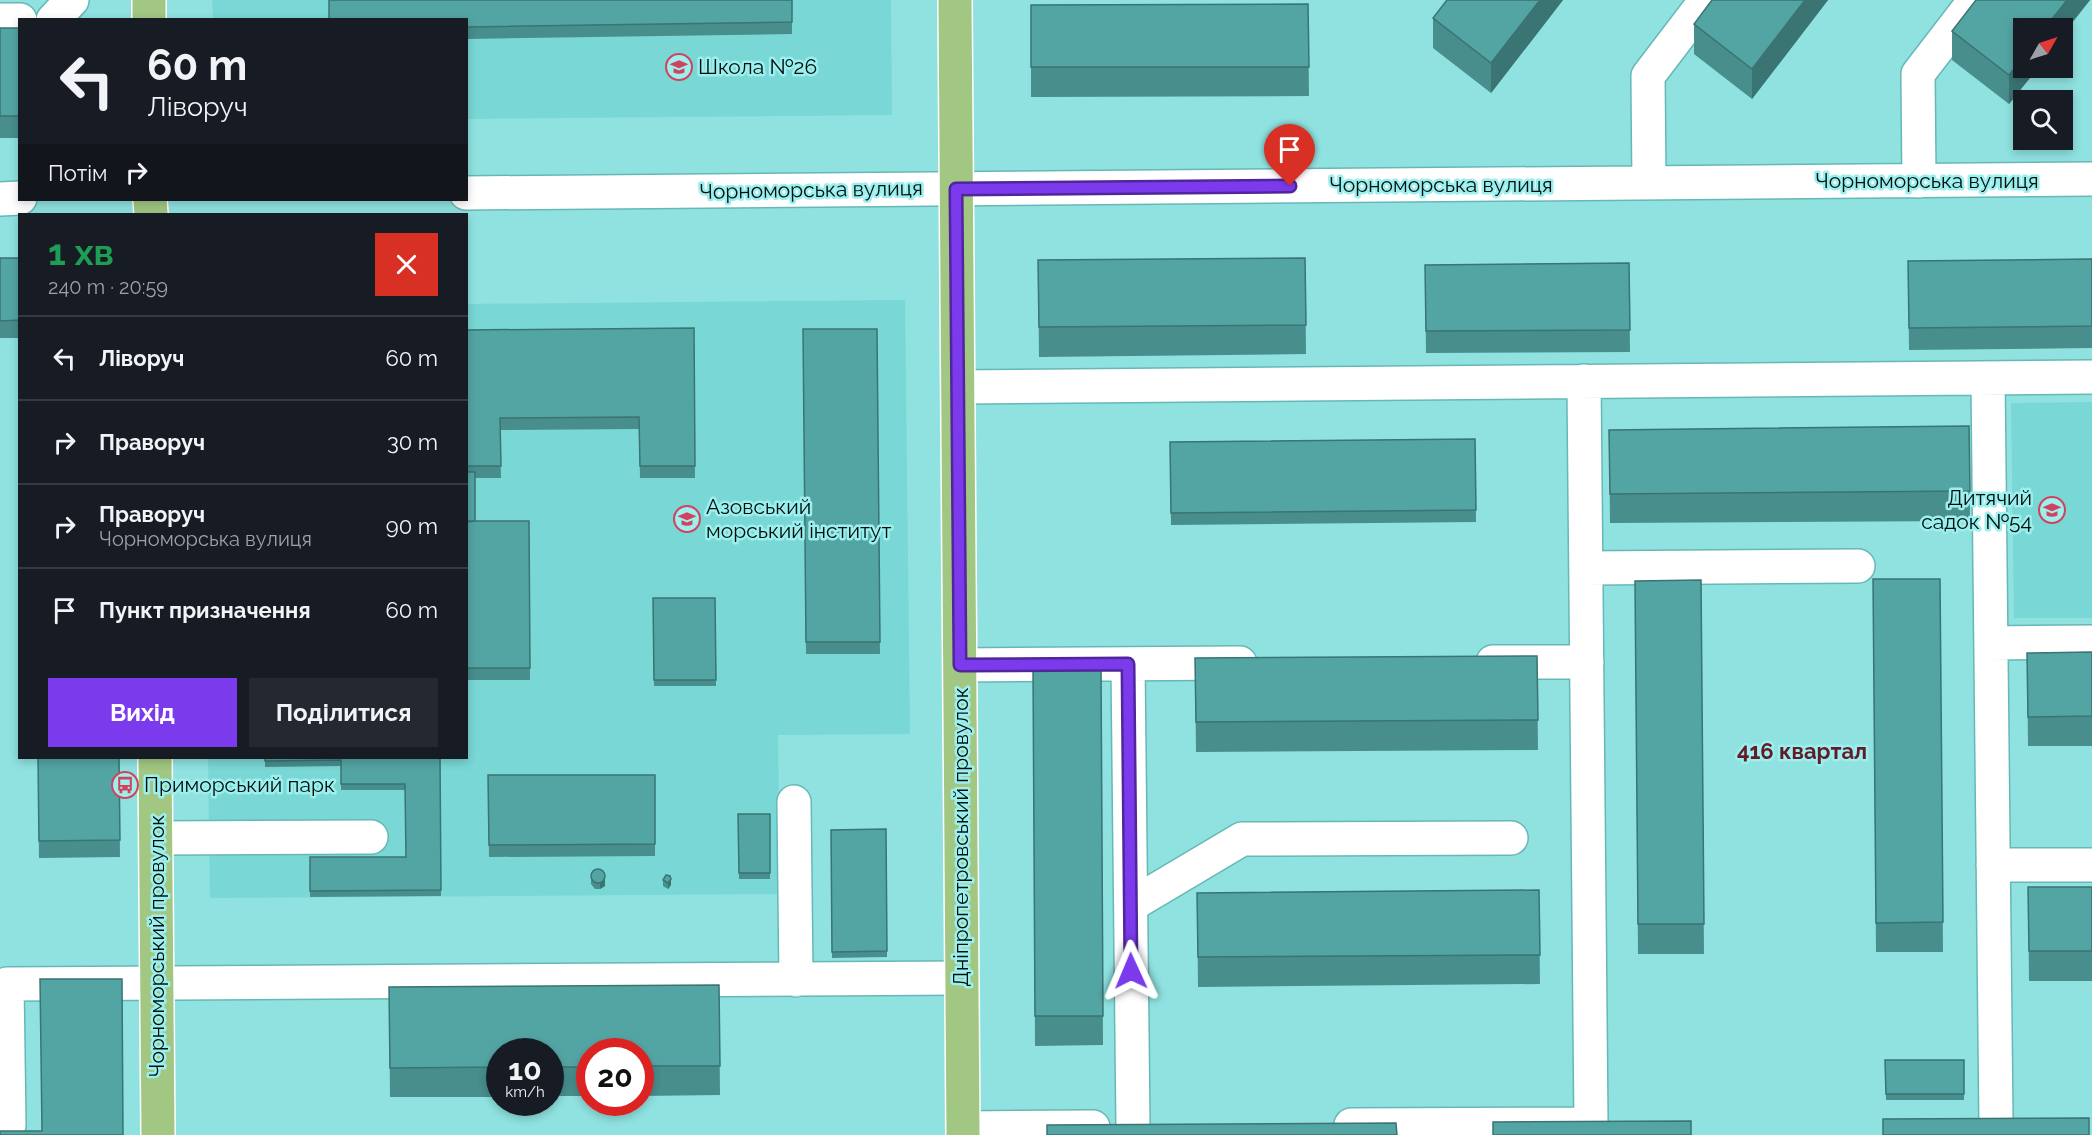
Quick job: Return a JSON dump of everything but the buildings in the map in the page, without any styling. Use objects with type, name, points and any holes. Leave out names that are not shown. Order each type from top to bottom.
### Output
[{"type":"main road","points":[[149,0],[149,18]]},
{"type":"main road","name":"Дніпропетровський провулок","points":[[955,0],[963,1131]]},
{"type":"main road","name":"Чорноморський провулок","points":[[155,759],[158,1135]]},
{"type":"street","points":[[55,18],[72,0]]},
{"type":"street","points":[[1649,183],[1648,76],[1706,0]]},
{"type":"street","points":[[1919,181],[1918,74],[1974,0]]},
{"type":"street","points":[[0,20],[18,20]]},
{"type":"street","name":"Чорноморська вулиця","points":[[468,194],[2092,179]]},
{"type":"street","points":[[0,198],[18,198]]},
{"type":"street","points":[[958,387],[2092,377]]},
{"type":"street","points":[[1988,378],[1993,866],[1984,1123],[2028,1123]]},
{"type":"street","points":[[1318,1126],[1445,1130],[1591,1124],[1584,381]]},
{"type":"street","points":[[1586,568],[1858,566]]},
{"type":"street","points":[[1990,642],[2092,642]]},
{"type":"street","points":[[1467,662],[1587,662]]},
{"type":"street","points":[[960,665],[1267,663]]},
{"type":"street","points":[[1128,664],[1132,1127]]},
{"type":"street","points":[[794,802],[796,980]]},
{"type":"street","points":[[156,838],[370,837]]},
{"type":"street","points":[[1131,905],[1242,839],[1511,838]]},
{"type":"street","points":[[1993,866],[2092,865]]},
{"type":"street","points":[[0,1125],[9,1125],[8,984],[962,978]]},
{"type":"street","points":[[963,1131],[1167,1127]]},
{"type":"shaded area","name":"Школа №26","points":[[212,0],[891,0],[892,115],[468,119],[468,18],[213,18]]},
{"type":"shaded area","name":"Азовський морський інститут","points":[[905,300],[910,734],[778,735],[780,894],[210,898],[208,759],[468,759],[468,304]]},
{"type":"shaded area","name":"Дитячий садок №54","points":[[2092,402],[2092,618],[2014,618],[2011,403]]},
{"type":"place","name":"Школа №26","points":[[679,67]]},
{"type":"place","name":"Дитячий садок №54","points":[[2052,510]]},
{"type":"place","name":"Азовський морський інститут","points":[[687,519]]},
{"type":"place","name":"Приморський парк","points":[[125,785]]},
{"type":"district","name":"416 квартал","points":[[1802,751]]},
{"type":"route","points":[[1131,971],[1128,664],[960,665],[956,189],[1290,186]]}]
